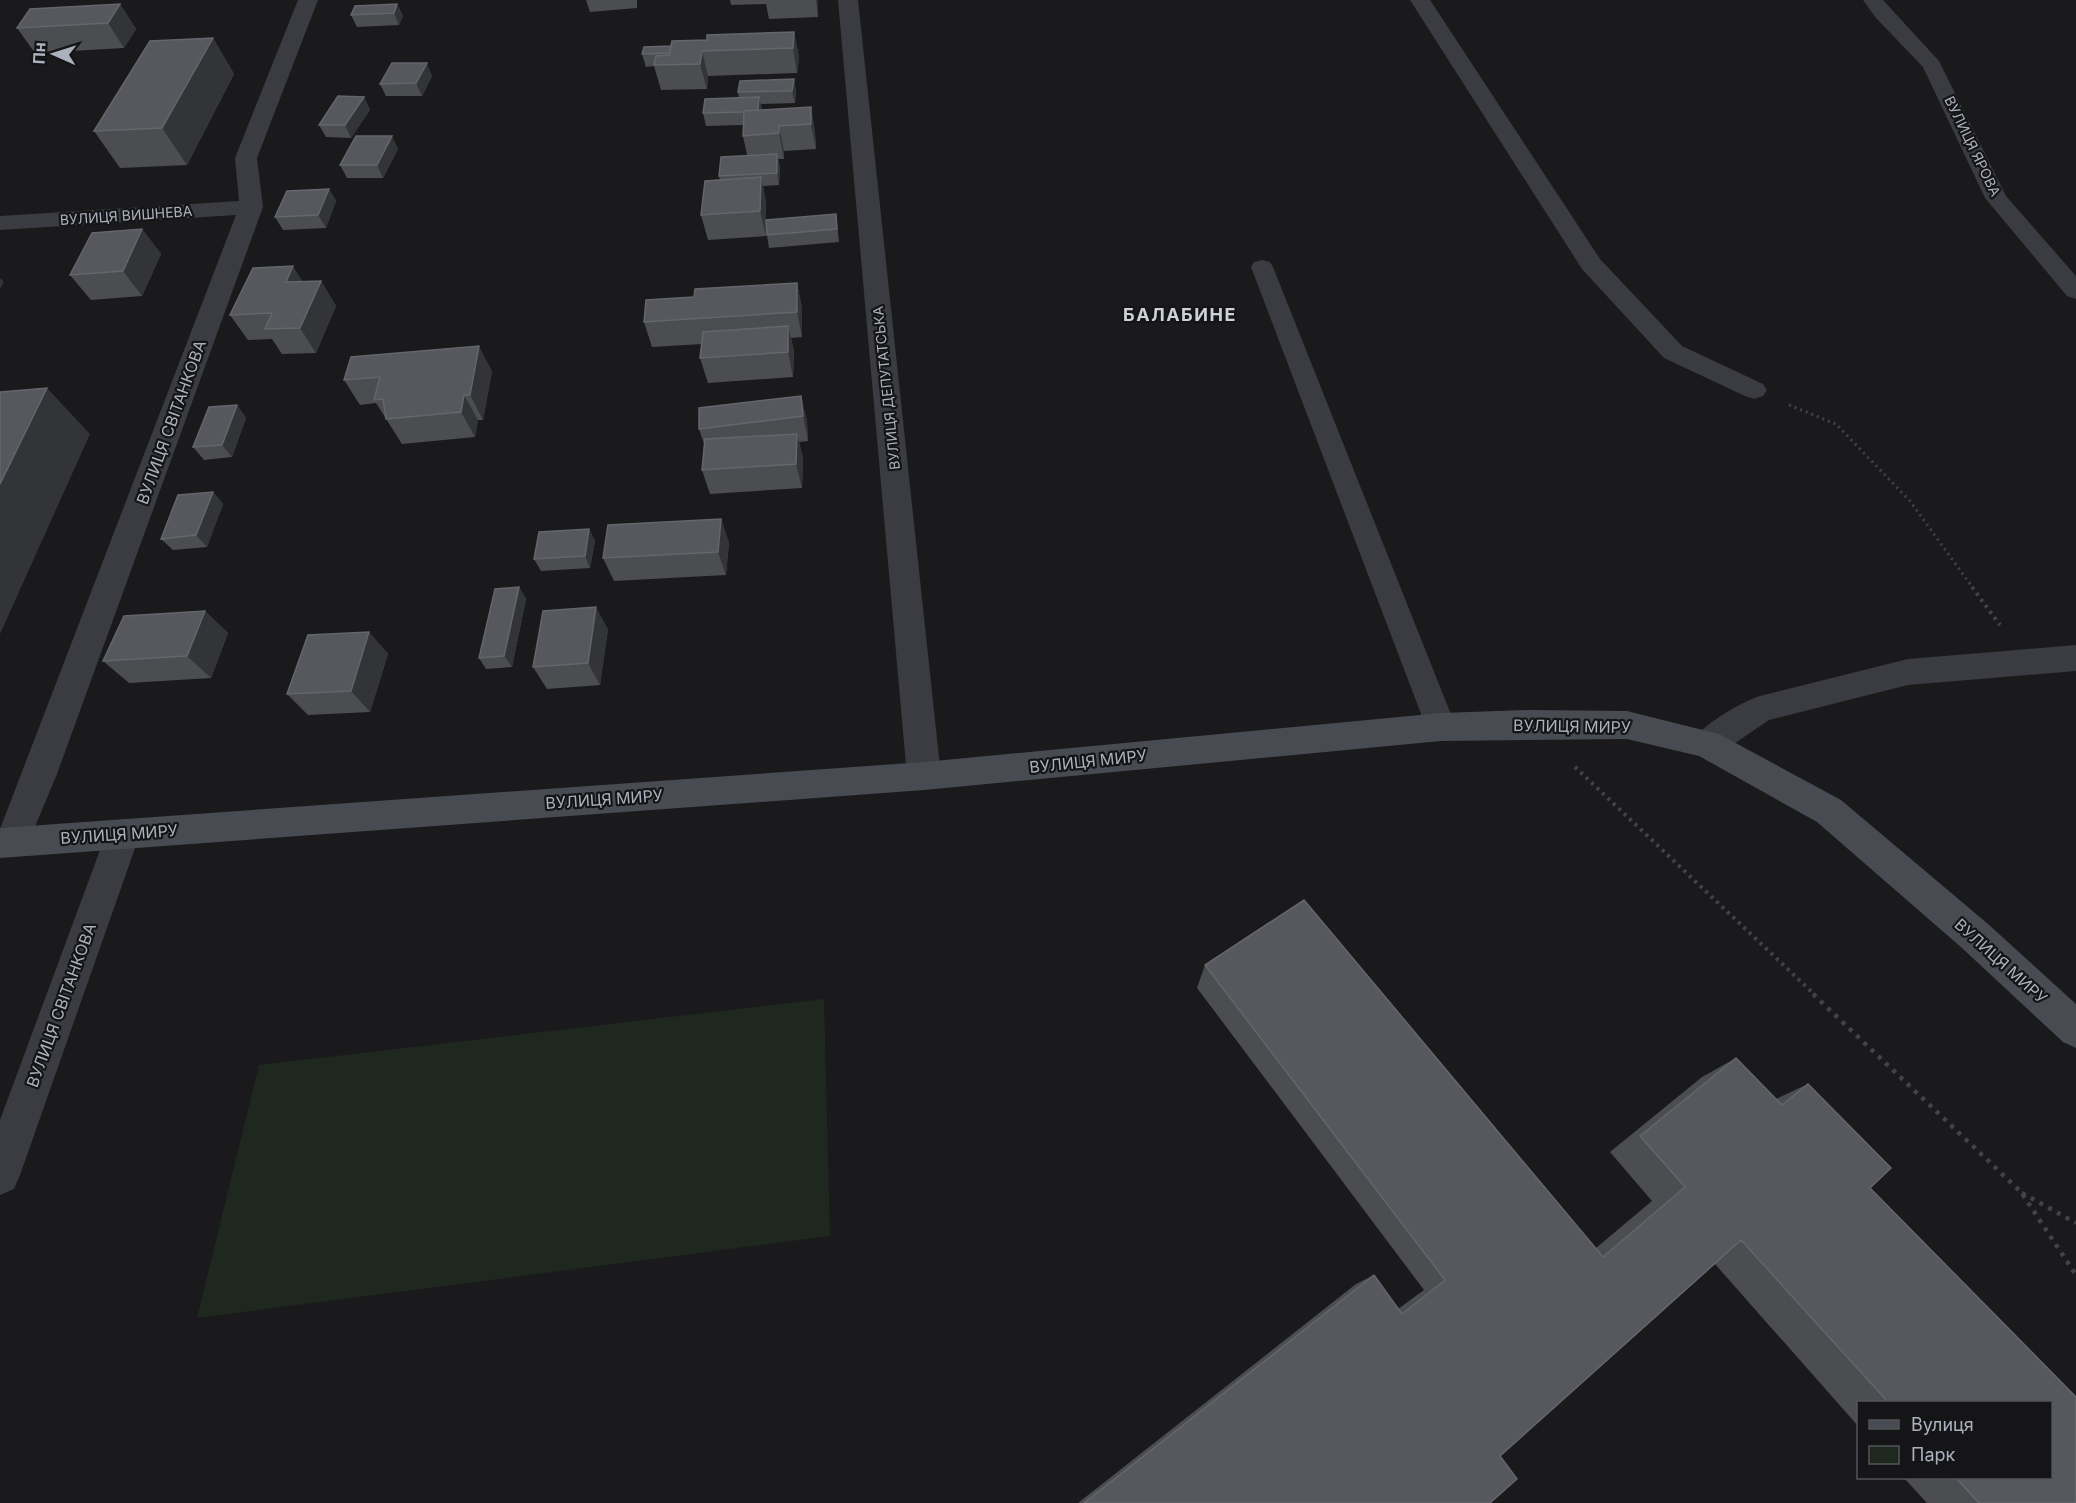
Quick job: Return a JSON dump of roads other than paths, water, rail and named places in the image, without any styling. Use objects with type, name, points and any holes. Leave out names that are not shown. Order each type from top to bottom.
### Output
[{"type":"street","name":"ВУЛИЦЯ СВІТАНКОВА","points":[[6,842],[40,774],[251,207],[246,158],[308,0]]},
{"type":"street","name":"ВУЛИЦЯ ДЕПУТАТСЬКА","points":[[848,0],[924,777]]},
{"type":"street","points":[[1420,0],[1591,264],[1673,352],[1754,390]]},
{"type":"street","name":"ВУЛИЦЯ ЯРОВА","points":[[1873,0],[1883,14],[1932,65],[1996,198],[2076,291]]},
{"type":"street","name":"ВУЛИЦЯ ВИШНЕВА","points":[[0,223],[251,207]]},
{"type":"street","points":[[1707,744],[1760,710],[1908,672],[2076,658]]},
{"type":"street","name":"ВУЛИЦЯ МИРУ","points":[[6,842],[924,777],[1441,727],[1529,723],[1627,724],[1707,744],[1829,811],[1975,936],[2076,1029]]},
{"type":"street","name":"ВУЛИЦЯ СВІТАНКОВА","points":[[0,1175],[123,834]]},
{"type":"lane","points":[[1262,267],[1441,727]]},
{"type":"district","name":"БАЛАБИНЕ","points":[[1180,314]]}]
